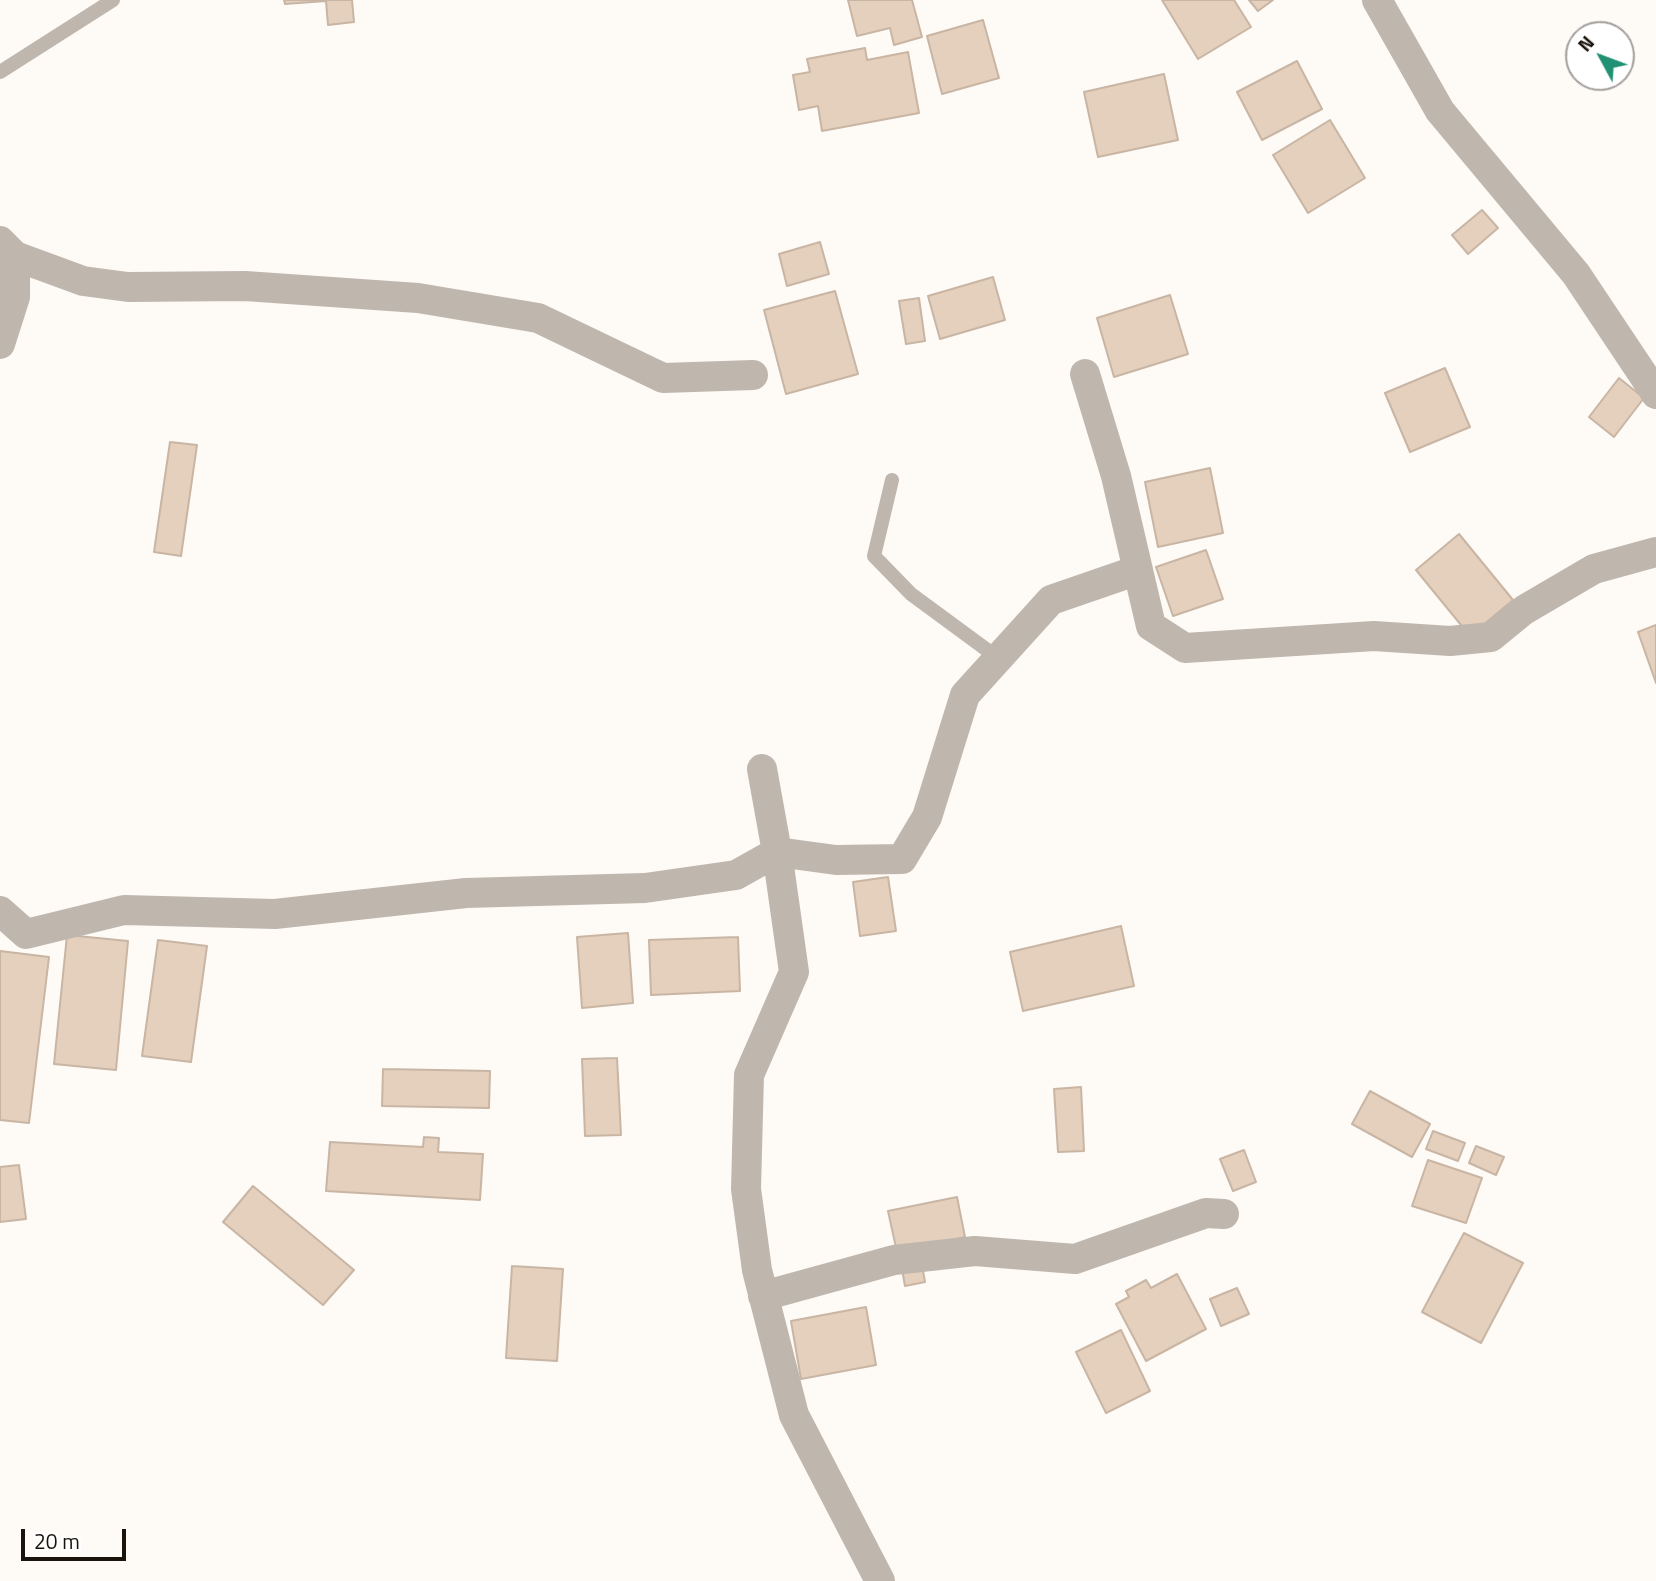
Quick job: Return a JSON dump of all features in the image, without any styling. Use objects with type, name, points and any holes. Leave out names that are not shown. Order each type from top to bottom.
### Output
[{"type":"street","points":[[1377,0],[1440,111],[1576,274],[1656,394]]},
{"type":"street","points":[[0,344],[15,297],[8,248]]},
{"type":"street","points":[[8,248],[83,281],[128,287],[245,286],[418,298],[538,318],[663,378],[753,375]]},
{"type":"street","points":[[1085,374],[1116,476],[1151,626],[1185,648],[1374,636],[1450,641],[1491,637],[1524,610],[1594,569],[1656,552]]},
{"type":"street","points":[[0,911],[26,934],[124,910],[275,914],[466,893],[645,888],[736,875],[776,852],[835,860],[902,859],[927,817],[965,695],[1051,600],[1138,570]]},
{"type":"street","points":[[762,769],[794,972],[749,1075],[746,1189],[757,1270],[794,1415],[880,1581]]},
{"type":"street","points":[[763,1296],[894,1260],[975,1251],[1075,1259],[1206,1213],[1224,1214]]},
{"type":"lane","points":[[0,72],[113,0]]},
{"type":"lane","points":[[892,480],[874,556],[911,594],[998,658]]},
{"type":"building","points":[[284,0],[352,0],[354,22],[328,25],[326,1],[285,4]]},
{"type":"building","points":[[848,0],[912,0],[922,37],[894,45],[890,28],[857,36]]},
{"type":"building","points":[[1162,0],[1234,0],[1251,27],[1198,59]]},
{"type":"building","points":[[1249,0],[1273,0],[1258,11]]},
{"type":"building","points":[[983,20],[999,78],[942,94],[927,36]]},
{"type":"building","points":[[865,48],[867,60],[908,52],[919,113],[822,131],[818,106],[799,110],[793,75],[810,72],[807,59]]},
{"type":"building","points":[[1297,61],[1322,109],[1262,140],[1237,92]]},
{"type":"building","points":[[1164,74],[1178,140],[1098,157],[1084,92]]},
{"type":"building","points":[[1330,120],[1365,178],[1308,213],[1273,155]]},
{"type":"building","points":[[1482,210],[1498,228],[1468,254],[1452,235]]},
{"type":"building","points":[[820,242],[829,274],[787,286],[779,254]]},
{"type":"building","points":[[993,277],[1005,320],[940,339],[928,296]]},
{"type":"building","points":[[835,291],[858,374],[786,394],[764,310]]},
{"type":"building","points":[[1170,295],[1188,354],[1114,377],[1097,318]]},
{"type":"building","points":[[919,298],[925,341],[906,344],[899,301]]},
{"type":"building","points":[[1445,368],[1470,427],[1410,452],[1385,393]]},
{"type":"building","points":[[1619,378],[1644,398],[1614,437],[1589,417]]},
{"type":"building","points":[[170,442],[197,445],[181,556],[154,552]]},
{"type":"building","points":[[1210,468],[1223,533],[1158,547],[1145,482]]},
{"type":"building","points":[[1459,534],[1513,600],[1470,636],[1416,570]]},
{"type":"building","points":[[1206,550],[1223,599],[1173,616],[1156,567]]},
{"type":"building","points":[[1656,625],[1656,683],[1638,632]]},
{"type":"building","points":[[888,877],[896,931],[860,936],[853,882]]},
{"type":"building","points":[[1121,926],[1134,986],[1023,1011],[1010,952]]},
{"type":"building","points":[[628,933],[633,1003],[582,1008],[577,937]]},
{"type":"building","points":[[67,935],[128,941],[116,1070],[54,1064]]},
{"type":"building","points":[[738,937],[740,991],[651,995],[649,940]]},
{"type":"building","points":[[158,940],[207,946],[191,1062],[142,1056]]},
{"type":"building","points":[[0,951],[49,957],[29,1123],[0,1120]]},
{"type":"building","points":[[617,1058],[621,1135],[585,1136],[582,1059]]},
{"type":"building","points":[[383,1069],[490,1071],[489,1108],[382,1106]]},
{"type":"building","points":[[1081,1087],[1084,1151],[1058,1152],[1054,1089]]},
{"type":"building","points":[[1370,1091],[1430,1124],[1412,1157],[1352,1124]]},
{"type":"building","points":[[1433,1131],[1465,1143],[1458,1161],[1426,1149]]},
{"type":"building","points":[[424,1137],[439,1138],[438,1152],[483,1154],[480,1200],[326,1191],[330,1142],[423,1147]]},
{"type":"building","points":[[1476,1146],[1504,1157],[1496,1175],[1469,1163]]},
{"type":"building","points":[[1244,1150],[1256,1182],[1233,1191],[1220,1159]]},
{"type":"building","points":[[1428,1160],[1482,1178],[1466,1223],[1412,1206]]},
{"type":"building","points":[[19,1165],[26,1219],[0,1222],[0,1167]]},
{"type":"building","points":[[253,1186],[354,1270],[323,1305],[223,1222]]},
{"type":"building","points":[[957,1197],[965,1237],[897,1252],[888,1211]]},
{"type":"building","points":[[1464,1233],[1523,1263],[1481,1343],[1422,1312]]},
{"type":"building","points":[[922,1265],[925,1282],[905,1286],[902,1269]]},
{"type":"building","points":[[512,1266],[563,1269],[557,1361],[506,1358]]},
{"type":"building","points":[[1177,1274],[1206,1329],[1146,1361],[1116,1304],[1129,1297],[1126,1291],[1146,1280],[1151,1288]]},
{"type":"building","points":[[1237,1288],[1249,1314],[1221,1326],[1210,1299]]},
{"type":"building","points":[[866,1307],[876,1365],[801,1379],[791,1321]]},
{"type":"building","points":[[1121,1330],[1150,1391],[1106,1413],[1076,1352]]}]
